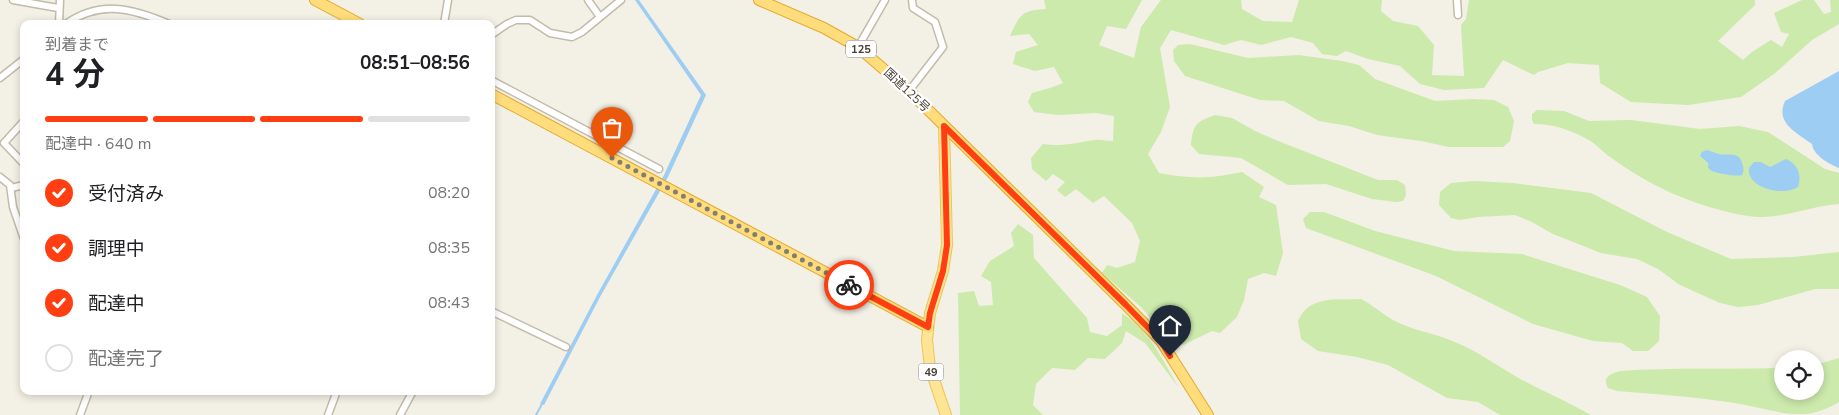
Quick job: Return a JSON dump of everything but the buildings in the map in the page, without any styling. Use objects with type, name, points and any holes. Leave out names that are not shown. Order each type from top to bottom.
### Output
[{"type":"highway","points":[[315,0],[352,20]]},
{"type":"highway","name":"国道125号","points":[[759,0],[824,28],[858,46],[909,91],[1161,341],[1208,415]]},
{"type":"highway","points":[[495,96],[928,327]]},
{"type":"main road","name":"49","points":[[944,126],[947,245],[943,271],[930,313],[927,340],[930,368],[946,415]]},
{"type":"street","points":[[13,0],[58,8]]},
{"type":"street","points":[[58,20],[60,0]]},
{"type":"street","points":[[445,20],[448,0]]},
{"type":"street","points":[[588,0],[600,17]]},
{"type":"street","points":[[495,32],[516,20],[530,20],[550,33],[572,37],[582,32],[621,0]]},
{"type":"street","points":[[858,46],[885,0]]},
{"type":"street","points":[[909,91],[943,47],[935,22],[913,8],[912,0]]},
{"type":"street","points":[[1456,0],[1458,15]]},
{"type":"street","points":[[70,20],[90,8],[118,4],[154,20]]},
{"type":"street","points":[[0,78],[20,62]]},
{"type":"street","points":[[495,82],[659,169]]},
{"type":"street","points":[[20,125],[4,143],[20,160]]},
{"type":"street","points":[[0,177],[10,185],[13,207],[20,227]]},
{"type":"street","points":[[11,188],[20,186]]},
{"type":"street","points":[[495,313],[566,347]]},
{"type":"street","points":[[80,415],[88,395]]},
{"type":"street","points":[[328,415],[336,395]]},
{"type":"street","points":[[400,415],[411,395]]},
{"type":"green space","points":[[1044,0],[1142,0],[1126,29],[1107,26],[1099,45],[1134,58],[1141,27],[1161,0],[1241,0],[1242,9],[1263,21],[1292,22],[1299,0],[1382,0],[1381,11],[1393,21],[1418,26],[1434,45],[1432,75],[1464,76],[1461,25],[1466,19],[1469,0],[1755,0],[1755,5],[1718,41],[1743,60],[1771,40],[1782,47],[1789,34],[1781,32],[1774,13],[1802,0],[1814,0],[1824,14],[1831,12],[1830,0],[1839,0],[1839,24],[1812,40],[1774,74],[1741,97],[1688,105],[1631,102],[1600,83],[1599,65],[1568,63],[1534,75],[1503,60],[1484,88],[1444,90],[1420,84],[1400,66],[1368,59],[1346,51],[1337,56],[1322,54],[1313,43],[1291,37],[1261,45],[1241,40],[1224,45],[1171,30],[1160,48],[1170,107],[1161,132],[1148,154],[1159,173],[1200,177],[1242,172],[1264,187],[1259,197],[1276,205],[1283,253],[1276,276],[1264,273],[1248,279],[1244,300],[1237,317],[1220,333],[1212,331],[1183,345],[1168,339],[1141,307],[1102,273],[1107,265],[1117,268],[1135,262],[1140,241],[1132,223],[1104,196],[1093,203],[1076,189],[1065,197],[1057,190],[1065,182],[1053,174],[1046,181],[1032,169],[1031,158],[1043,144],[1062,145],[1096,140],[1113,141],[1114,116],[1096,113],[1058,115],[1034,112],[1028,102],[1032,93],[1063,83],[1054,67],[1035,71],[1013,64],[1016,52],[1038,45],[1029,34],[1010,36],[1013,29],[1019,18],[1026,12],[1046,9]]},
{"type":"green space","points":[[1190,44],[1248,58],[1299,55],[1342,61],[1359,65],[1375,79],[1435,101],[1494,100],[1508,107],[1514,121],[1510,141],[1503,147],[1449,147],[1377,135],[1349,126],[1319,121],[1284,101],[1260,100],[1185,76],[1174,61],[1173,50],[1178,45]]},
{"type":"green space","points":[[1537,110],[1564,111],[1589,121],[1631,120],[1700,129],[1739,126],[1768,132],[1825,169],[1839,173],[1839,204],[1764,217],[1733,213],[1709,207],[1671,193],[1645,179],[1627,169],[1592,142],[1578,135],[1557,127],[1534,124],[1532,114]]},
{"type":"green space","points":[[1215,115],[1232,118],[1278,141],[1378,180],[1397,180],[1405,185],[1406,195],[1403,201],[1396,202],[1372,199],[1326,184],[1288,185],[1241,158],[1199,154],[1191,145],[1194,128],[1200,122]]},
{"type":"green space","points":[[1474,181],[1512,183],[1591,193],[1667,232],[1731,259],[1794,257],[1839,252],[1839,289],[1815,289],[1758,305],[1738,307],[1720,303],[1680,285],[1658,269],[1637,259],[1601,253],[1553,234],[1515,215],[1460,220],[1451,218],[1439,205],[1440,192],[1451,183]]},
{"type":"green space","points":[[1310,212],[1324,212],[1375,231],[1454,251],[1522,254],[1620,285],[1647,297],[1660,316],[1659,341],[1648,351],[1633,351],[1622,343],[1593,341],[1533,324],[1436,276],[1306,228],[1303,219]]},
{"type":"green space","points":[[1018,224],[1033,235],[1034,258],[1087,318],[1090,332],[1107,336],[1122,325],[1122,313],[1132,320],[1148,337],[1179,388],[1145,343],[1126,331],[1122,343],[1105,359],[1088,358],[1075,370],[1052,368],[1036,384],[1033,405],[1043,415],[960,415],[958,293],[974,291],[979,306],[993,305],[991,282],[981,276],[990,261],[1014,246],[1011,233]]},
{"type":"green space","points":[[1361,299],[1401,324],[1464,346],[1522,380],[1591,415],[1500,415],[1478,402],[1447,398],[1388,365],[1357,357],[1318,351],[1301,339],[1298,321],[1304,311],[1310,306],[1324,301]]},
{"type":"green space","points":[[1839,358],[1839,402],[1808,414],[1786,413],[1706,399],[1617,391],[1608,388],[1606,384],[1610,375],[1620,371],[1774,368],[1774,400],[1824,400],[1824,362]]},
{"type":"water","points":[[635,0],[639,0],[706,95],[668,177],[600,297],[544,405],[540,404],[597,295],[664,175],[701,95]]},
{"type":"water","points":[[1839,71],[1839,168],[1822,159],[1815,152],[1812,144],[1789,126],[1785,121],[1783,109],[1785,101]]},
{"type":"water","points":[[1707,150],[1719,154],[1736,155],[1741,159],[1743,166],[1742,175],[1725,174],[1709,169],[1708,163],[1700,156],[1702,152]]},
{"type":"water","points":[[1786,159],[1798,170],[1798,187],[1792,190],[1776,191],[1767,189],[1753,181],[1749,168],[1754,162],[1761,162],[1770,167]]},
{"type":"waterway","points":[[536,415],[542,404]]},
{"type":"way so far","points":[[612,158],[849,285]]},
{"type":"route","points":[[849,285],[928,327],[935,293],[943,271],[947,245],[944,126],[1126,305],[1161,341],[1170,356]]}]
